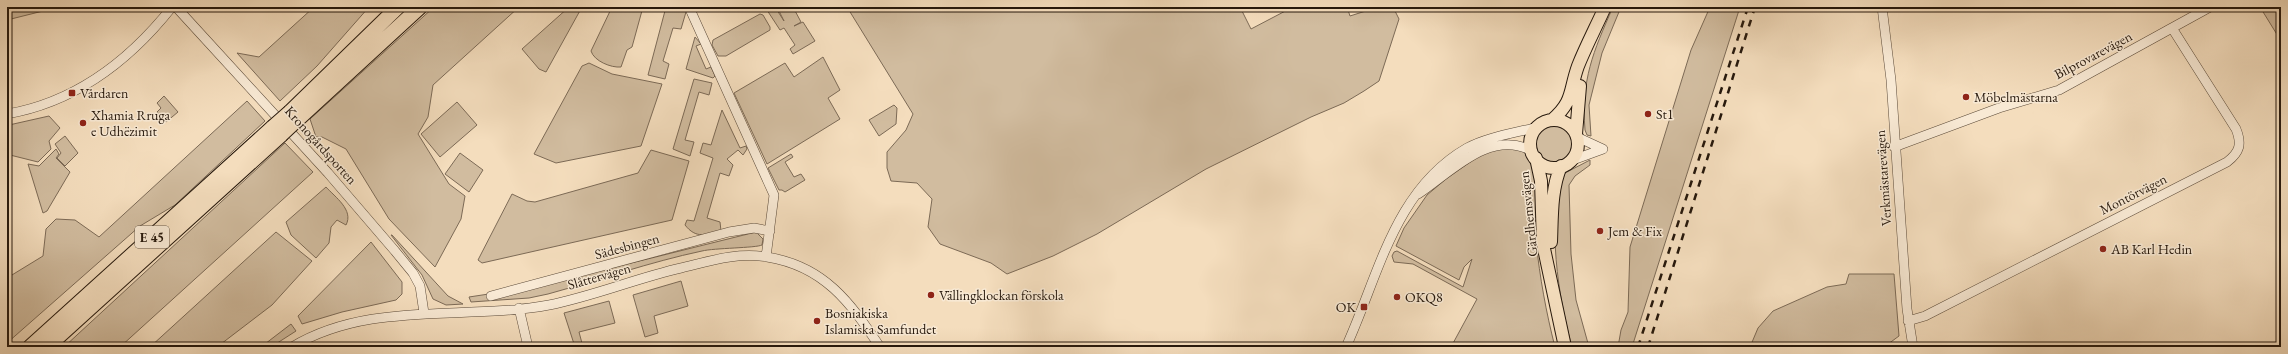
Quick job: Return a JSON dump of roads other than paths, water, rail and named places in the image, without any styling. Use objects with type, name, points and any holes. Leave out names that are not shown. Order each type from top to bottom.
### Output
[{"type":"highway","name":"E 45","points":[[293,116],[398,7]]},
{"type":"highway","name":"E 45","points":[[46,347],[293,116],[420,7]]},
{"type":"highway","name":"E 45","points":[[30,347],[277,131]]},
{"type":"main road","points":[[1586,49],[1578,95],[1576,136],[1577,150],[1566,164],[1545,165],[1534,154],[1531,138],[1538,127],[1552,120],[1567,105],[1576,71],[1605,7]]},
{"type":"main road","points":[[1552,120],[1566,123],[1576,136]]},
{"type":"main road","name":"Gärdhemsvägen","points":[[1534,154],[1541,181],[1543,244],[1565,347]]},
{"type":"main road","name":"Gärdhemsvägen","points":[[1549,267],[1552,207],[1556,181],[1566,164]]},
{"type":"street","points":[[7,114],[53,102],[93,81],[131,52],[172,7]]},
{"type":"street","name":"Kronogårdsporten","points":[[176,7],[375,226],[413,273],[420,286],[424,314]]},
{"type":"street","points":[[689,7],[772,190],[775,200],[766,257]]},
{"type":"street","name":"Verkmästarevägen","points":[[1882,7],[1891,80],[1894,147],[1908,322],[1913,347]]},
{"type":"street","name":"Bilprovarevägen","points":[[1894,147],[1999,108],[2059,90],[2210,7]]},
{"type":"street","name":"Montörvägen","points":[[1908,322],[1925,316],[2227,162],[2235,156],[2240,148],[2240,140],[2236,129],[2172,28]]},
{"type":"street","points":[[1346,347],[1362,313],[1394,229],[1423,183],[1468,148],[1538,127]]},
{"type":"street","points":[[1566,164],[1603,149],[1576,136]]},
{"type":"street","points":[[1415,196],[1457,165],[1481,151],[1504,144],[1516,144],[1534,154]]},
{"type":"street","name":"Sädesbingen","points":[[491,296],[729,232],[754,228],[770,231]]},
{"type":"street","name":"Slåttervägen","points":[[292,347],[328,329],[355,322],[424,314],[519,308],[550,304],[716,258],[745,255],[766,257],[803,268],[833,286],[856,310],[880,347]]},
{"type":"street","points":[[519,308],[528,347]]},
{"type":"railway","points":[[1638,347],[1748,7]]},
{"type":"railway","points":[[1648,347],[1755,7]]},
{"type":"place","name":"Vårdaren","points":[[72,93]]},
{"type":"place","name":"Möbelmästarna","points":[[1966,97]]},
{"type":"place","name":"St1","points":[[1648,114]]},
{"type":"place","name":"Xhamia Rruga e Udhëzimit","points":[[83,123]]},
{"type":"place","name":"Jem & Fix","points":[[1600,231]]},
{"type":"place","name":"AB Karl Hedin","points":[[2103,249]]},
{"type":"place","name":"Vällingklockan förskola","points":[[931,295]]},
{"type":"place","name":"OKQ8","points":[[1397,297]]},
{"type":"place","name":"OK","points":[[1364,307]]},
{"type":"place","name":"Bosniakiska Islamiska Samfundet","points":[[817,321]]}]
